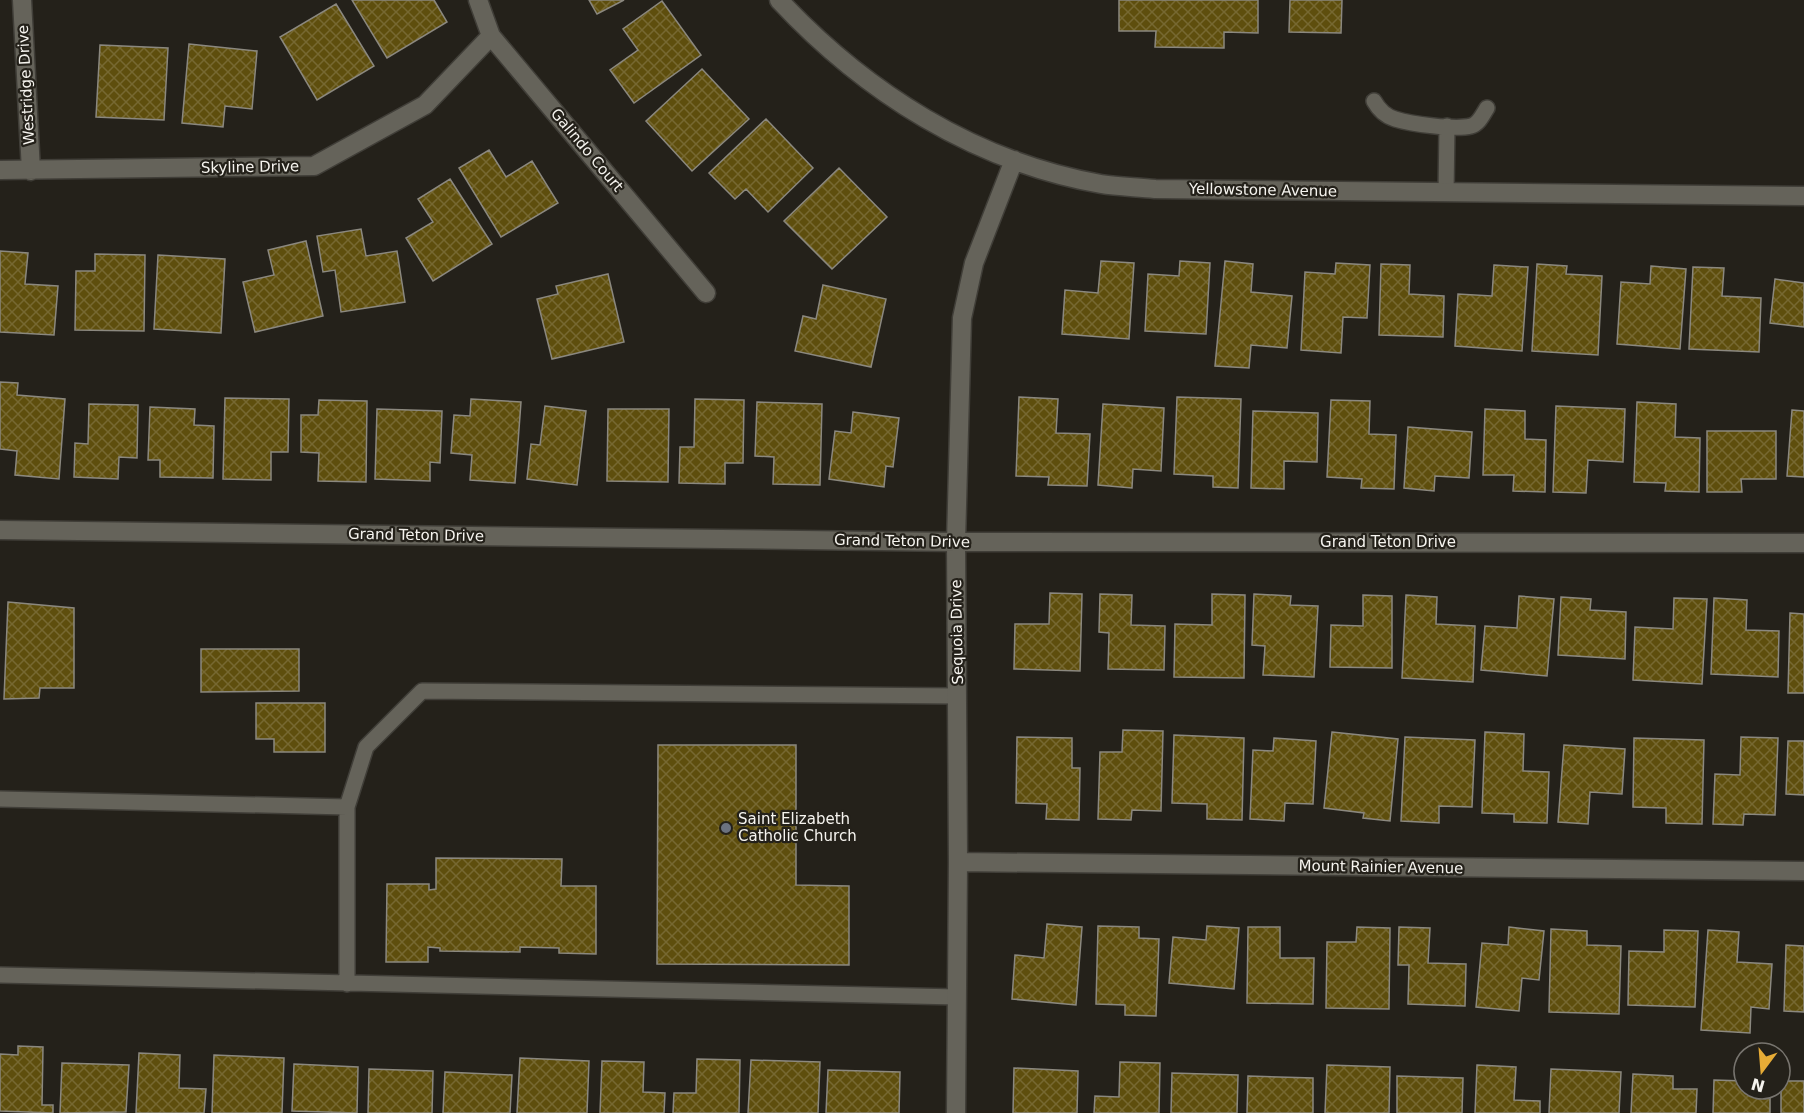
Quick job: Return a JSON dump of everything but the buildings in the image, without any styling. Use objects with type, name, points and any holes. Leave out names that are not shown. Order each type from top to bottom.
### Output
[{"type":"street","name":"Westridge Drive","points":[[22,0],[31,171]]},
{"type":"street","name":"Galindo Court","points":[[478,0],[491,36],[706,293]]},
{"type":"street","name":"Yellowstone Avenue","points":[[779,0],[813,36],[861,76],[918,116],[941,129],[1014,160],[1082,180],[1145,188],[1804,196]]},
{"type":"street","name":"Skyline Drive","points":[[0,170],[314,166],[425,105],[491,36]]},
{"type":"street","name":"Sequoia Drive","points":[[956,1113],[958,862],[956,542],[962,318],[974,263],[1014,160]]},
{"type":"street","name":"Grand Teton Drive","points":[[0,530],[956,542],[1804,543]]},
{"type":"street","name":"Mount Rainier Avenue","points":[[958,862],[1804,871]]},
{"type":"lane","points":[[1374,101],[1378,109],[1395,119],[1447,126],[1471,126],[1476,123],[1486,108]]},
{"type":"lane","points":[[1446,193],[1447,126]]},
{"type":"lane","points":[[347,984],[347,807],[366,747],[422,691],[957,696]]},
{"type":"lane","points":[[0,799],[347,807]]},
{"type":"lane","points":[[0,975],[957,997]]},
{"type":"place","name":"Saint Elizabeth Catholic Church","points":[[726,828]]}]
